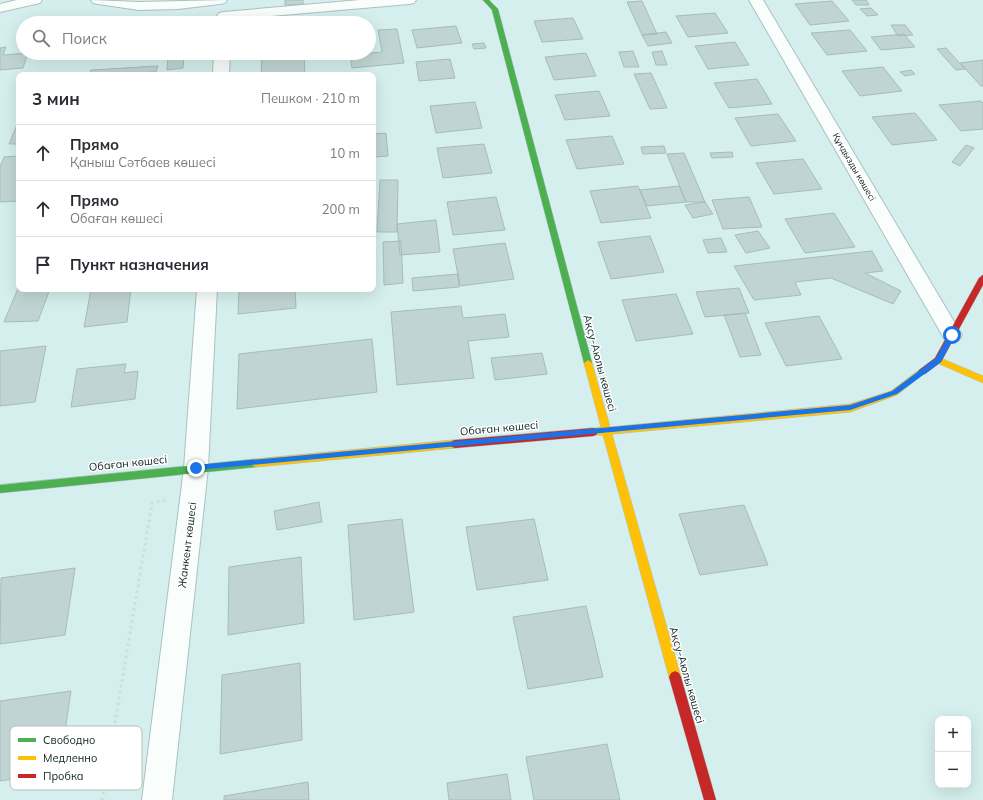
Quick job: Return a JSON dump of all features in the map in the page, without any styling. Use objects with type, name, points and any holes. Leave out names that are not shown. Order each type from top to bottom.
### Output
[{"type":"street","points":[[0,8],[35,0]]},
{"type":"street","points":[[98,0],[139,6],[178,5],[220,0],[223,16]]},
{"type":"street","points":[[261,16],[409,0]]},
{"type":"street","name":"Құндызды көшесі","points":[[756,0],[952,335]]},
{"type":"street","name":"Ақсу-Аюлы көшесі","points":[[487,1],[495,9],[605,430],[710,800]]},
{"type":"street","points":[[220,72],[221,60]]},
{"type":"street","points":[[983,278],[938,360],[983,380]]},
{"type":"street","name":"Жанкент көшесі","points":[[157,800],[196,468],[207,292]]},
{"type":"street","name":"Обаған көшесі","points":[[0,489],[196,468],[850,408],[894,393],[938,360]]},
{"type":"path","points":[[114,726],[152,503],[192,496]]},
{"type":"path","points":[[102,800],[104,790]]},
{"type":"building","points":[[285,0],[303,0],[303,4],[285,5]]},
{"type":"building","points":[[852,0],[866,0],[869,5],[856,5]]},
{"type":"building","points":[[642,1],[657,34],[642,35],[627,2]]},
{"type":"building","points":[[832,1],[849,21],[810,25],[795,4]]},
{"type":"building","points":[[871,8],[878,15],[867,16],[860,9]]},
{"type":"building","points":[[715,13],[728,33],[688,37],[676,16]]},
{"type":"building","points":[[573,18],[583,39],[542,42],[534,21]]},
{"type":"building","points":[[891,25],[905,25],[913,35],[898,36]]},
{"type":"building","points":[[456,26],[462,43],[417,48],[412,30]]},
{"type":"building","points":[[397,29],[404,63],[352,68],[351,60],[376,60],[376,53],[382,52],[378,30]]},
{"type":"building","points":[[850,30],[867,51],[827,55],[811,33]]},
{"type":"building","points":[[666,32],[672,43],[648,46],[642,35]]},
{"type":"building","points":[[904,34],[915,47],[881,50],[871,37]]},
{"type":"building","points":[[735,42],[749,65],[708,69],[695,46]]},
{"type":"building","points":[[484,43],[486,48],[474,49],[472,44]]},
{"type":"building","points":[[6,47],[3,55],[16,54],[16,60],[26,60],[23,68],[0,70],[0,48]]},
{"type":"building","points":[[946,48],[965,69],[956,70],[937,49]]},
{"type":"building","points":[[633,51],[639,67],[624,67],[619,52]]},
{"type":"building","points":[[662,51],[667,65],[656,65],[652,52]]},
{"type":"building","points":[[586,53],[596,76],[554,80],[545,57]]},
{"type":"building","points":[[450,59],[455,78],[419,81],[416,62]]},
{"type":"building","points":[[168,60],[184,60],[183,68],[167,70]]},
{"type":"building","points":[[262,60],[304,60],[305,72],[261,72]]},
{"type":"building","points":[[983,60],[983,86],[981,86],[960,63]]},
{"type":"building","points":[[158,66],[156,72],[90,72],[91,70]]},
{"type":"building","points":[[883,67],[902,91],[860,96],[842,71]]},
{"type":"building","points":[[911,70],[915,74],[905,76],[900,72]]},
{"type":"building","points":[[651,73],[667,108],[650,109],[634,74]]},
{"type":"building","points":[[757,79],[772,104],[729,108],[714,83]]},
{"type":"building","points":[[599,91],[610,116],[565,120],[555,95]]},
{"type":"building","points":[[981,101],[983,103],[983,129],[961,131],[939,105]]},
{"type":"building","points":[[475,102],[482,128],[436,133],[430,106]]},
{"type":"building","points":[[915,113],[937,140],[892,145],[872,117]]},
{"type":"building","points":[[778,114],[796,141],[751,146],[735,118]]},
{"type":"building","points":[[16,127],[16,144],[9,144]]},
{"type":"building","points":[[386,133],[388,156],[376,157],[376,134]]},
{"type":"building","points":[[612,136],[624,164],[577,169],[566,140]]},
{"type":"building","points":[[484,144],[492,173],[443,178],[437,148]]},
{"type":"building","points":[[966,145],[974,148],[960,166],[952,162]]},
{"type":"building","points":[[664,146],[666,153],[643,154],[641,147]]},
{"type":"building","points":[[732,152],[733,157],[712,158],[710,153]]},
{"type":"building","points":[[684,153],[705,202],[686,202],[667,154]]},
{"type":"building","points":[[16,156],[16,201],[0,202],[0,167],[4,157]]},
{"type":"building","points":[[803,159],[822,189],[774,194],[756,163]]},
{"type":"building","points":[[380,180],[398,180],[397,232],[377,232]]},
{"type":"building","points":[[638,186],[651,218],[601,223],[590,191]]},
{"type":"building","points":[[679,186],[686,202],[647,206],[640,190]]},
{"type":"building","points":[[496,197],[505,230],[453,235],[447,202]]},
{"type":"building","points":[[749,197],[762,227],[723,229],[712,200]]},
{"type":"building","points":[[705,202],[713,214],[693,218],[685,205]]},
{"type":"building","points":[[834,213],[855,247],[805,253],[785,219]]},
{"type":"building","points":[[436,220],[440,252],[400,255],[397,224]]},
{"type":"building","points":[[758,231],[770,248],[746,253],[735,235]]},
{"type":"building","points":[[650,236],[664,272],[611,279],[598,242]]},
{"type":"building","points":[[721,238],[727,252],[708,253],[703,240]]},
{"type":"building","points":[[401,241],[403,283],[384,285],[383,242]]},
{"type":"building","points":[[505,243],[514,279],[460,286],[453,249]]},
{"type":"building","points":[[872,251],[883,271],[865,273],[901,291],[893,304],[831,278],[795,282],[801,295],[754,300],[734,266]]},
{"type":"building","points":[[458,274],[459,287],[413,291],[412,278]]},
{"type":"building","points":[[739,288],[749,313],[705,317],[696,292]]},
{"type":"building","points":[[16,292],[49,292],[38,321],[4,322]]},
{"type":"building","points":[[90,292],[131,292],[127,322],[84,327]]},
{"type":"building","points":[[239,292],[295,292],[296,308],[238,314]]},
{"type":"building","points":[[676,294],[693,334],[636,341],[622,300]]},
{"type":"building","points":[[461,306],[463,318],[505,314],[509,337],[468,341],[474,378],[397,385],[391,312]]},
{"type":"building","points":[[745,313],[761,355],[740,357],[724,315]]},
{"type":"building","points":[[819,316],[842,359],[786,366],[765,323]]},
{"type":"building","points":[[372,339],[377,392],[237,409],[239,354]]},
{"type":"building","points":[[46,346],[35,402],[0,406],[0,351]]},
{"type":"building","points":[[542,353],[547,374],[495,380],[491,358]]},
{"type":"building","points":[[126,364],[124,373],[138,371],[135,399],[71,407],[77,369]]},
{"type":"building","points":[[319,502],[322,522],[277,530],[274,511]]},
{"type":"building","points":[[744,505],[768,565],[700,575],[679,514]]},
{"type":"building","points":[[402,519],[414,612],[354,620],[348,525]]},
{"type":"building","points":[[534,519],[548,580],[477,590],[466,527]]},
{"type":"building","points":[[301,557],[304,623],[228,635],[229,567]]},
{"type":"building","points":[[75,568],[65,635],[0,644],[1,578]]},
{"type":"building","points":[[586,606],[603,677],[528,689],[513,617]]},
{"type":"building","points":[[300,663],[302,740],[220,754],[222,675]]},
{"type":"building","points":[[71,691],[66,726],[10,726],[10,779],[0,781],[0,701]]},
{"type":"building","points":[[607,744],[620,800],[534,800],[526,757]]},
{"type":"building","points":[[507,774],[511,800],[449,800],[447,783]]},
{"type":"building","points":[[308,782],[309,800],[224,800],[224,796]]},
{"type":"traffic: fast","points":[[486,0],[495,9],[588,363]]},
{"type":"traffic: fast","points":[[0,489],[256,463]]},
{"type":"traffic: slow","points":[[938,360],[983,380]]},
{"type":"traffic: slow","points":[[588,363],[675,677]]},
{"type":"traffic: slow","points":[[593,432],[850,408],[894,393],[922,372]]},
{"type":"traffic: slow","points":[[256,463],[455,444]]},
{"type":"traffic: jam","points":[[922,372],[938,360],[983,278]]},
{"type":"traffic: jam","points":[[455,444],[593,432]]},
{"type":"traffic: jam","points":[[675,677],[710,800]]},
{"type":"route","points":[[196,468],[850,408],[894,393],[938,360],[952,335]]}]
